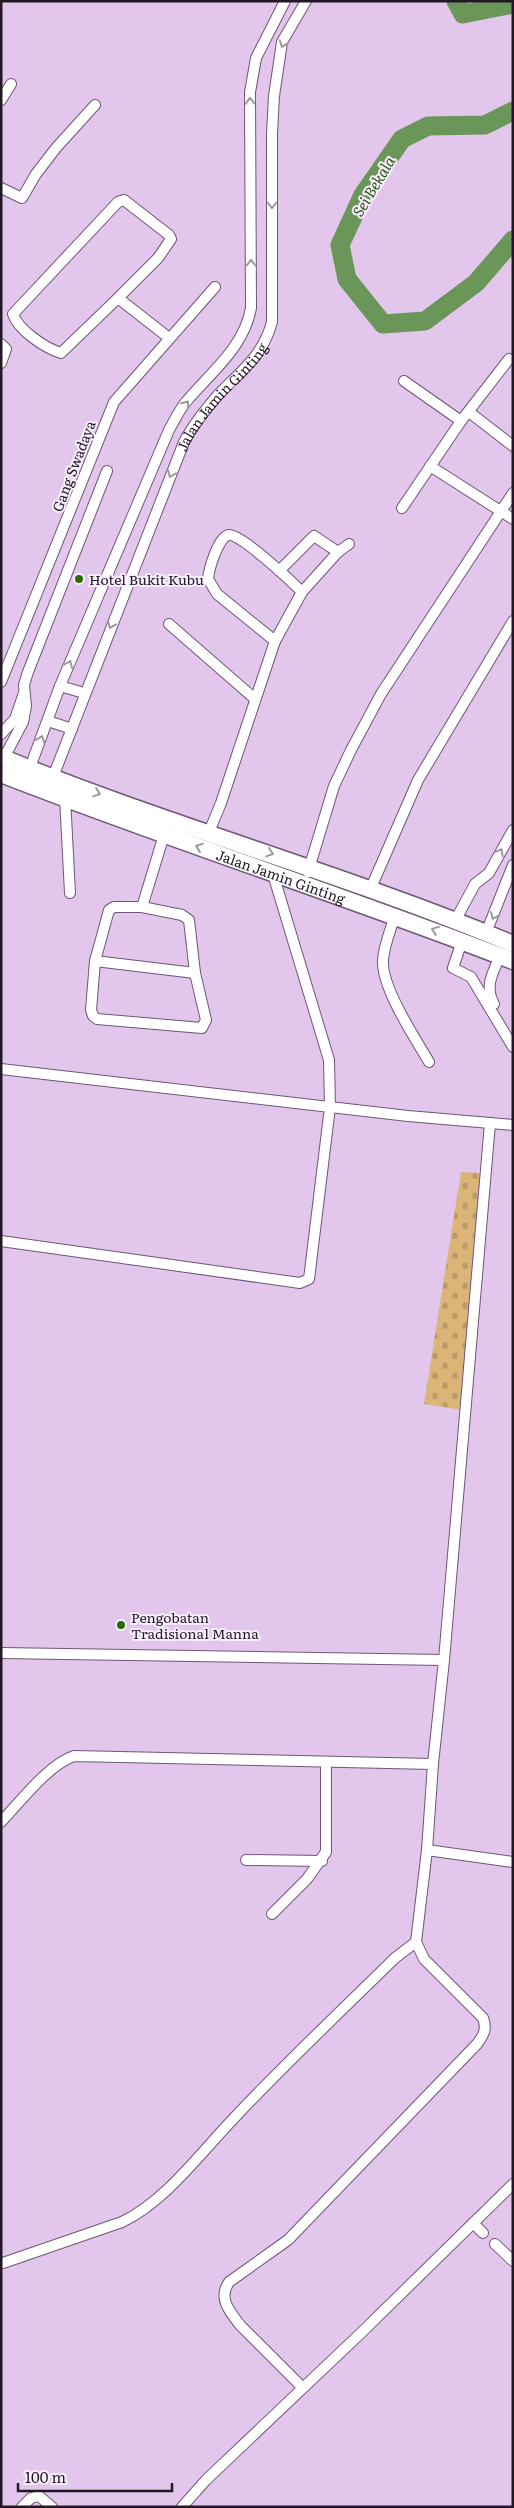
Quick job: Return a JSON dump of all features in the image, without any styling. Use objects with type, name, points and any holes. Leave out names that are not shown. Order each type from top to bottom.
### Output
[{"type":"highway","name":"Jalan Jamin Ginting","points":[[2,763],[27,776],[50,784],[209,832],[310,867],[513,944]]},
{"type":"highway","name":"Jalan Jamin Ginting","points":[[50,784],[65,797],[164,835],[395,915],[506,958]]},
{"type":"street","name":"Jalan Jamin Ginting","points":[[27,776],[60,686],[168,430],[184,405],[236,345],[248,323],[250,308],[250,92],[256,58],[285,1]]},
{"type":"street","name":"Jalan Jamin Ginting","points":[[50,784],[84,693],[184,442],[193,426],[217,397],[258,354],[269,335],[272,322],[272,133],[278,60],[282,42],[306,1]]},
{"type":"street","points":[[1,100],[11,84]]},
{"type":"street","points":[[1,188],[22,198],[36,174],[56,148],[95,105]]},
{"type":"street","points":[[124,200],[172,239],[158,258],[118,298],[61,353],[52,350],[35,338],[13,314],[118,202],[124,200]]},
{"type":"street","name":"Gang Swadaya","points":[[1,682],[114,402],[215,287]]},
{"type":"street","points":[[118,298],[169,338]]},
{"type":"street","points":[[1,344],[6,349],[1,363]]},
{"type":"street","points":[[402,508],[461,421],[509,358]]},
{"type":"street","points":[[404,380],[461,421]]},
{"type":"street","points":[[469,412],[513,446]]},
{"type":"street","points":[[430,466],[513,519]]},
{"type":"street","points":[[2,763],[23,722],[26,706],[24,685],[106,471]]},
{"type":"street","points":[[304,884],[334,786],[355,742],[381,694],[513,493]]},
{"type":"street","points":[[275,641],[217,594],[208,579],[220,540],[227,535],[236,536],[302,592]]},
{"type":"street","points":[[279,571],[314,536],[338,552]]},
{"type":"street","points":[[209,832],[221,803],[275,641],[302,592],[338,552],[349,544]]},
{"type":"street","points":[[370,890],[418,780],[513,621]]},
{"type":"street","points":[[169,624],[255,699]]},
{"type":"street","points":[[60,686],[84,693]]},
{"type":"street","points":[[1,734],[15,719],[24,693]]},
{"type":"street","points":[[48,721],[72,728]]},
{"type":"street","points":[[65,797],[70,893]]},
{"type":"street","points":[[455,921],[475,884],[489,873],[513,831]]},
{"type":"street","points":[[142,907],[164,835]]},
{"type":"street","points":[[486,933],[502,897],[505,880],[513,865]]},
{"type":"street","points":[[489,873],[505,880]]},
{"type":"street","points":[[1,1241],[304,1282],[310,1277],[330,1107],[329,1060],[273,874]]},
{"type":"street","points":[[142,907],[182,914],[188,918],[195,973],[206,1020],[202,1028],[97,1019],[93,1016],[91,1010],[95,961],[110,909],[142,907]]},
{"type":"street","points":[[395,915],[383,959],[384,974],[390,991],[429,1062]]},
{"type":"street","points":[[462,941],[453,968],[471,978],[513,1047]]},
{"type":"street","points":[[506,958],[489,983],[489,994],[513,1036]]},
{"type":"street","points":[[95,961],[195,973]]},
{"type":"street","points":[[1,1069],[330,1107],[513,1125]]},
{"type":"street","points":[[302,2387],[231,2314],[223,2298],[223,2290],[229,2282],[288,2240],[484,2035],[486,2026],[483,2018],[424,1959],[416,1942],[427,1850],[490,1123]]},
{"type":"street","points":[[1,1653],[444,1660]]},
{"type":"street","points":[[2,1819],[54,1768],[66,1759],[74,1756],[433,1764]]},
{"type":"street","points":[[272,1914],[307,1879],[322,1861],[326,1852],[326,1762]]},
{"type":"street","points":[[427,1850],[513,1862]]},
{"type":"street","points":[[246,1860],[322,1861]]},
{"type":"street","points":[[3,2263],[122,2222],[139,2211],[177,2179],[237,2115],[396,1958],[416,1942]]},
{"type":"street","points":[[182,2507],[206,2480],[513,2184]]},
{"type":"street","points":[[473,2223],[483,2233]]},
{"type":"street","points":[[495,2244],[513,2261]]},
{"type":"street","points":[[22,2507],[31,2498],[40,2496],[52,2507]]},
{"type":"green space","points":[[461,1172],[481,1173],[463,1410],[424,1404]]},
{"type":"waterway","name":"Sei Bekala","points":[[456,1],[463,14],[513,4]]},
{"type":"waterway","name":"Sei Bekala","points":[[513,111],[485,125],[428,126],[402,139],[363,195],[340,245],[347,279],[383,324],[425,321],[476,283],[513,240]]},
{"type":"place","name":"Hotel Bukit Kubu","points":[[79,579]]},
{"type":"place","name":"Pengobatan Tradisional Manna","points":[[121,1625]]}]
